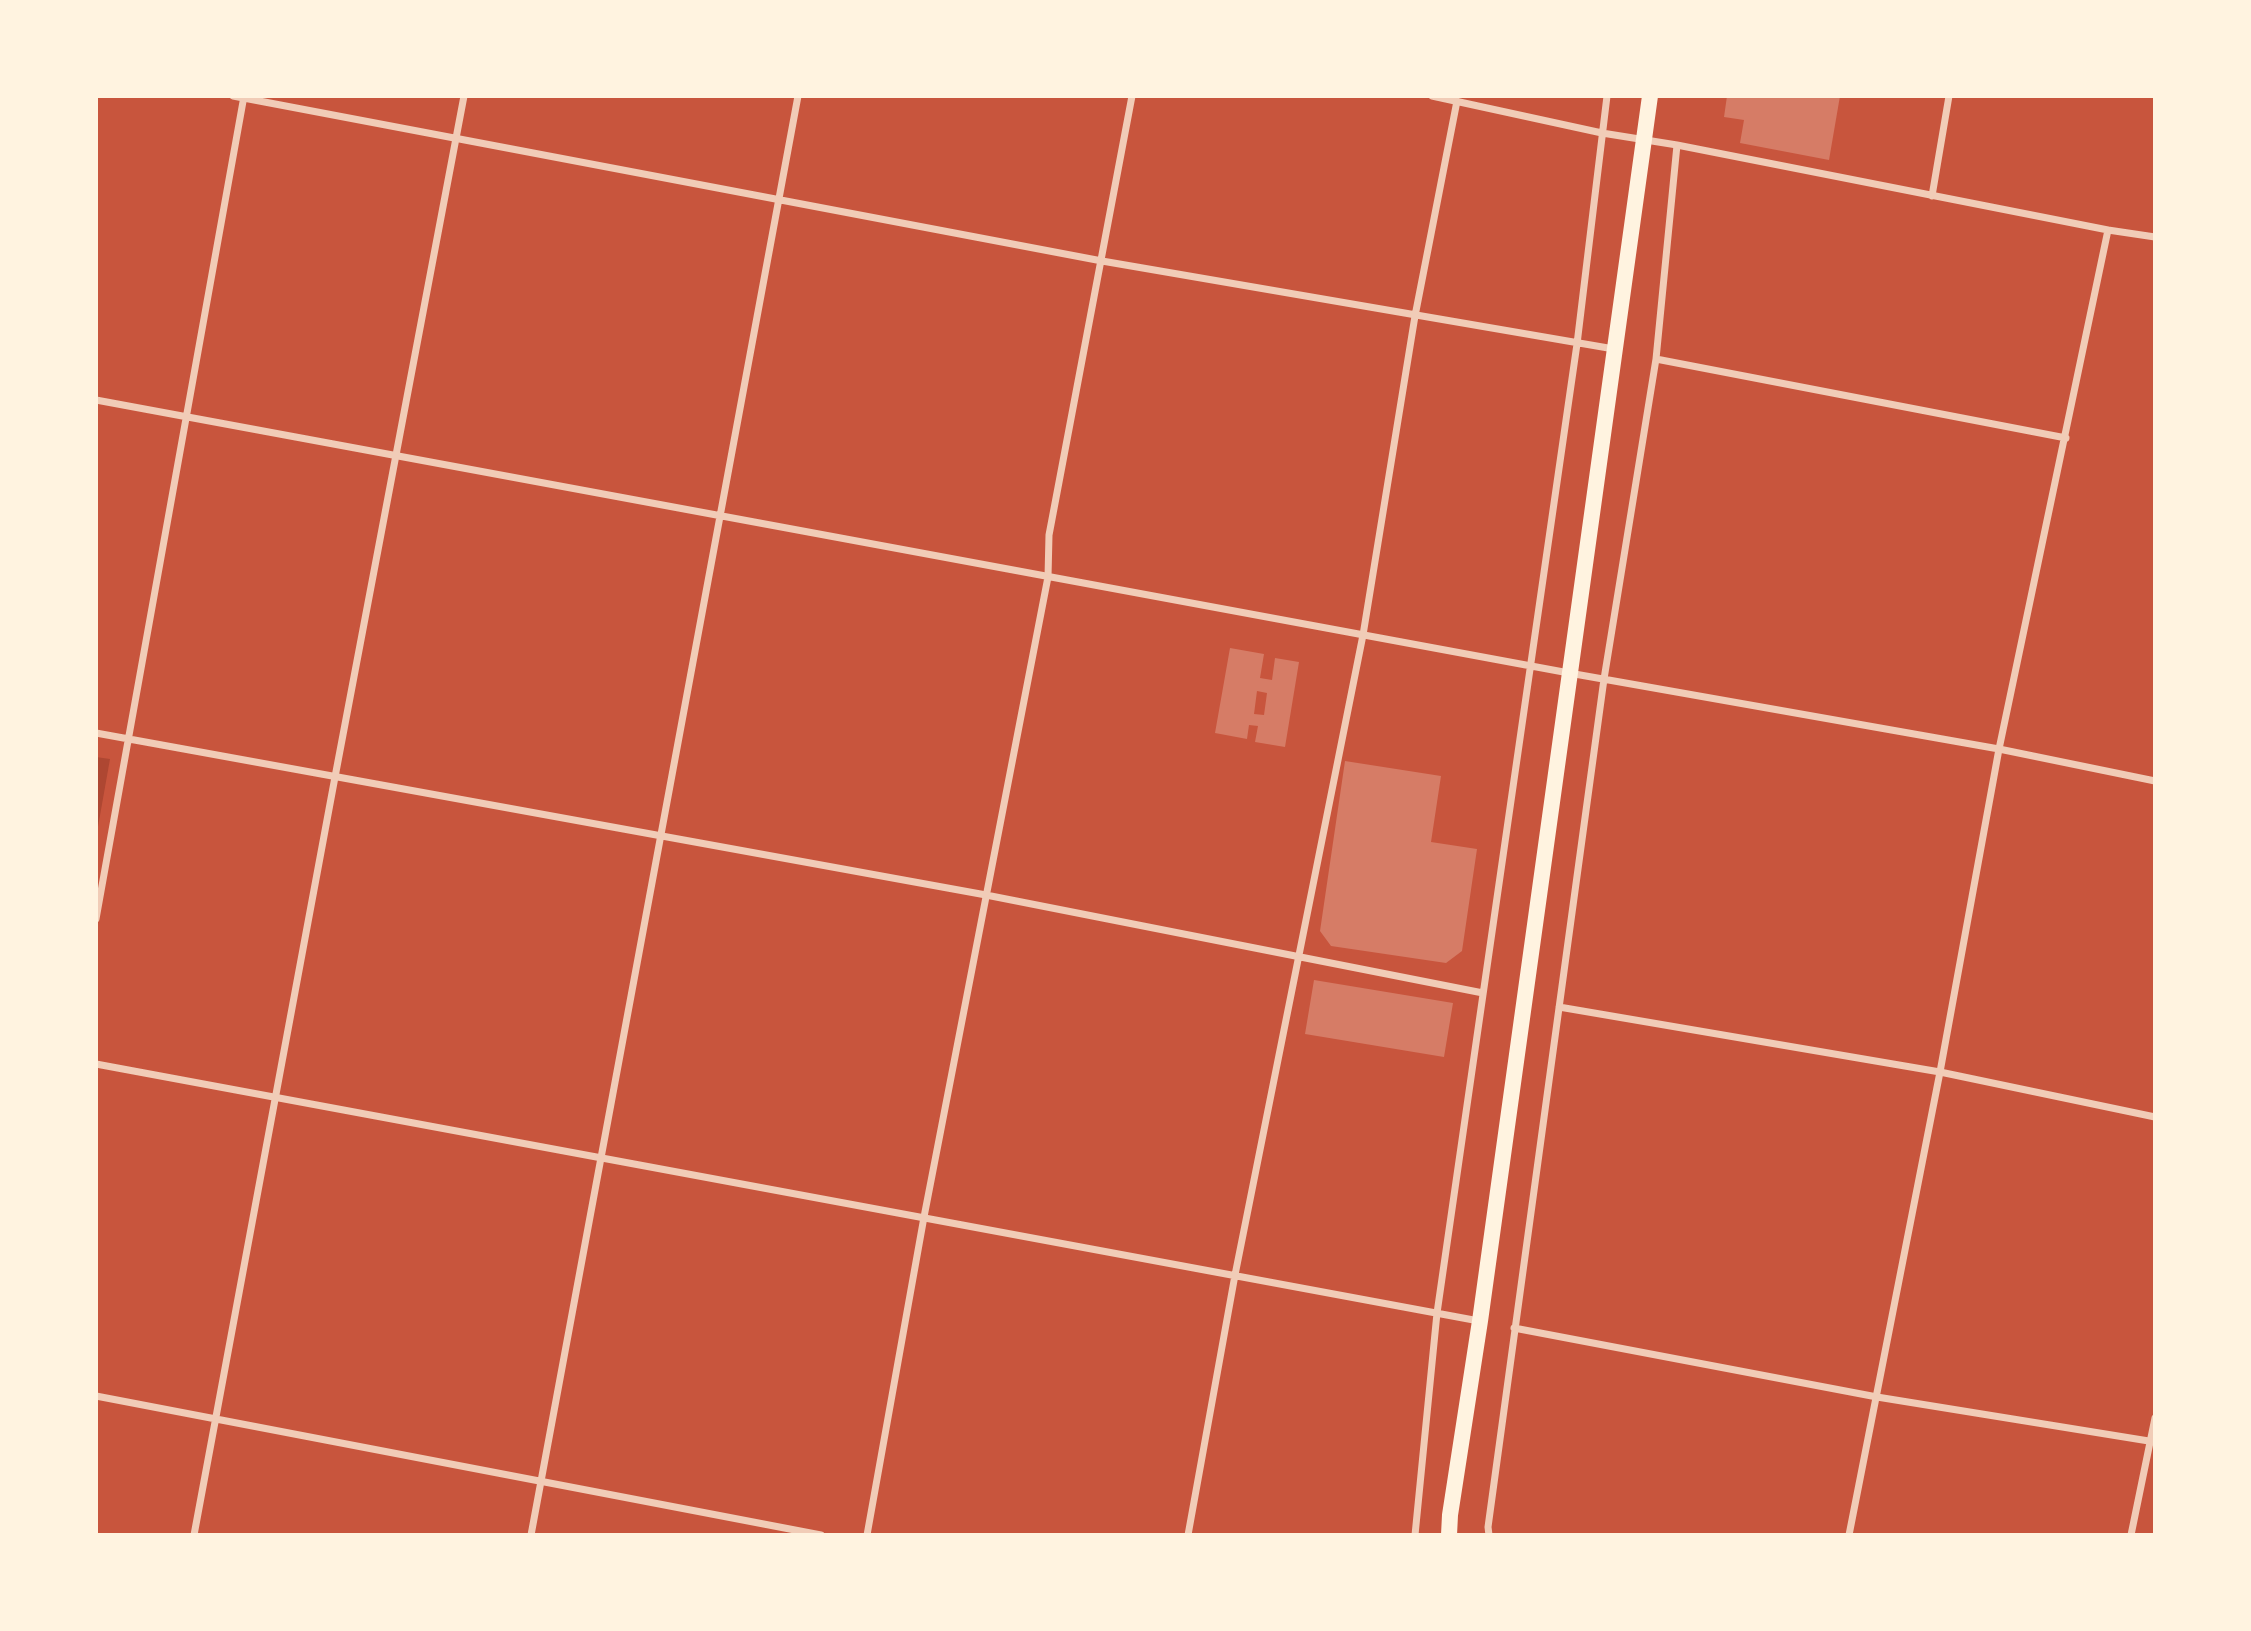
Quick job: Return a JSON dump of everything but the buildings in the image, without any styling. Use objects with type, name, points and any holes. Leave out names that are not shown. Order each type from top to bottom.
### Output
[{"type":"main road","points":[[1449,1535],[1650,96]]},
{"type":"street","points":[[233,96],[1102,261],[1615,349]]},
{"type":"street","points":[[194,1535],[464,96]]},
{"type":"street","points":[[531,1535],[798,96]]},
{"type":"street","points":[[867,1535],[924,1217],[1048,577],[1049,535],[1132,96]]},
{"type":"street","points":[[1432,96],[1602,133],[2155,237]]},
{"type":"street","points":[[1415,1535],[1437,1313],[1577,344],[1607,96]]},
{"type":"street","points":[[1932,196],[1949,96]]},
{"type":"street","points":[[96,919],[243,97]]},
{"type":"street","points":[[1188,1535],[1235,1275],[1363,635],[1415,316],[1457,101]]},
{"type":"street","points":[[1489,1535],[1514,1328],[1604,679],[1656,359],[1677,145]]},
{"type":"street","points":[[1849,1535],[1940,1072],[1999,749],[2108,230]]},
{"type":"street","points":[[1656,359],[2066,438]]},
{"type":"street","points":[[96,400],[1569,673],[1999,749],[2155,781]]},
{"type":"street","points":[[96,733],[986,895],[1483,993]]},
{"type":"street","points":[[1559,1007],[1940,1072],[2155,1117]]},
{"type":"street","points":[[96,1064],[1480,1321]]},
{"type":"street","points":[[1514,1328],[1877,1397],[2153,1441]]},
{"type":"street","points":[[96,1396],[821,1535]]},
{"type":"street","points":[[2131,1535],[2153,1441],[2155,1418]]},
{"type":"shaded area","points":[[96,757],[110,759],[96,838]]}]
